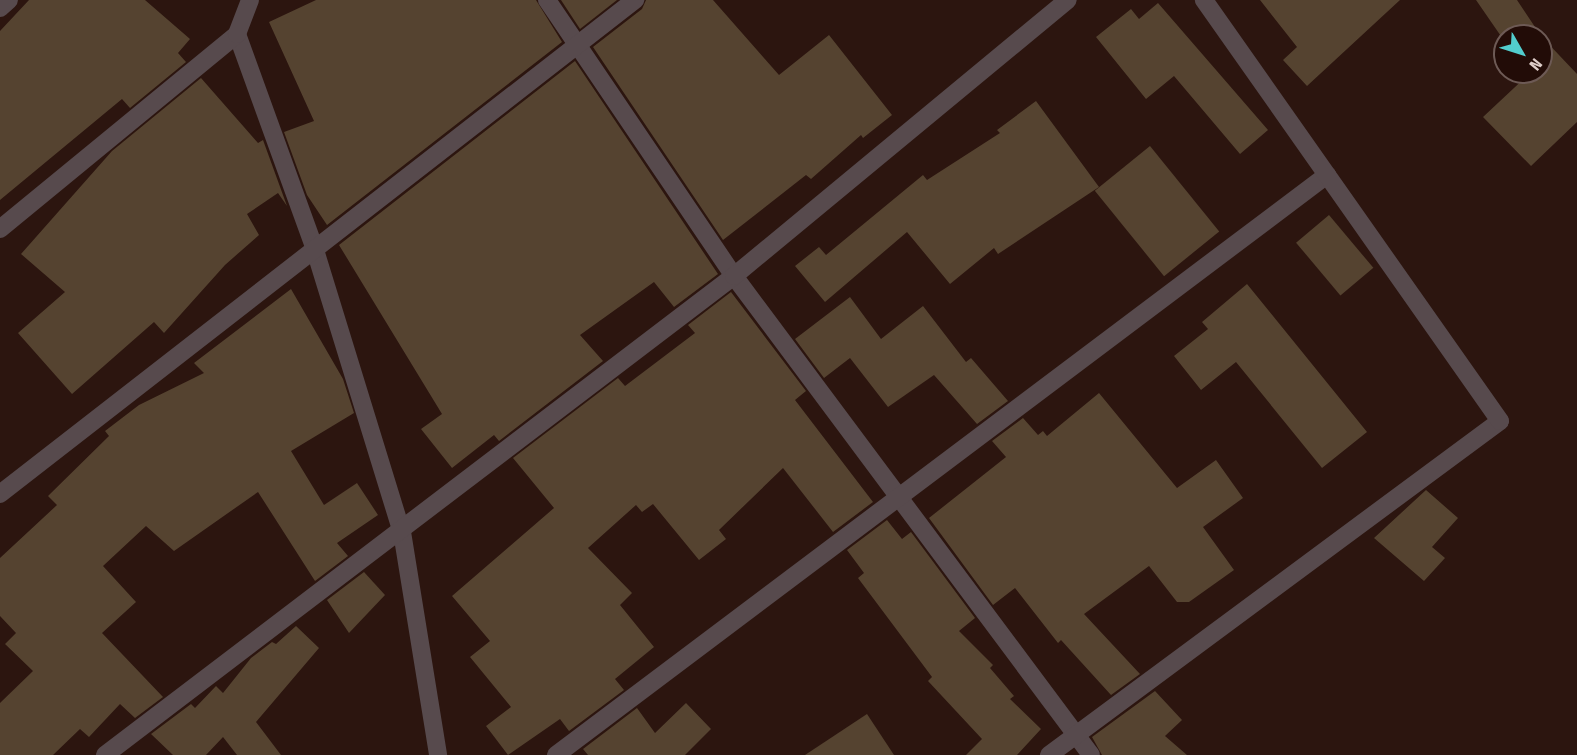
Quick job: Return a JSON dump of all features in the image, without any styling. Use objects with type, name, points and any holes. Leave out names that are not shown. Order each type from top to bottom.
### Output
[{"type":"street","points":[[0,8],[9,0]]},
{"type":"street","points":[[0,229],[237,34],[250,0]]},
{"type":"street","points":[[547,0],[734,276],[901,497],[1091,755]]},
{"type":"street","points":[[0,494],[635,0]]},
{"type":"street","points":[[105,755],[402,532],[734,276],[1068,0]]},
{"type":"street","points":[[1049,755],[1500,421],[1204,0]]},
{"type":"street","points":[[237,34],[315,250],[402,532],[438,755]]},
{"type":"street","points":[[556,755],[1327,175]]},
{"type":"building","points":[[29,0],[145,0],[190,39],[178,53],[186,62],[130,108],[122,99],[0,200],[0,31]]},
{"type":"building","points":[[316,0],[536,0],[562,42],[327,225],[307,195],[284,132],[314,121],[269,22]]},
{"type":"building","points":[[561,0],[617,0],[580,29]]},
{"type":"building","points":[[646,0],[713,0],[779,75],[829,35],[892,115],[863,138],[861,135],[811,179],[806,175],[723,240],[593,47],[642,9]]},
{"type":"building","points":[[1260,0],[1400,0],[1307,86],[1283,60],[1297,47]]},
{"type":"building","points":[[1476,0],[1517,0],[1533,24],[1493,24]]},
{"type":"building","points":[[1158,3],[1268,130],[1240,154],[1174,76],[1146,99],[1096,37],[1131,9],[1139,19]]},
{"type":"building","points":[[1553,49],[1577,74],[1577,122],[1531,166],[1483,117],[1518,84],[1553,84]]},
{"type":"building","points":[[575,61],[718,274],[674,307],[654,282],[580,335],[603,361],[499,441],[494,435],[452,468],[421,429],[442,414],[339,245]]},
{"type":"building","points":[[201,78],[258,143],[263,140],[287,206],[278,193],[247,214],[259,235],[225,265],[164,333],[154,322],[72,394],[18,333],[65,292],[21,254],[112,151]]},
{"type":"building","points":[[1036,101],[1099,187],[998,254],[994,248],[950,284],[907,232],[825,302],[795,266],[819,247],[826,255],[923,175],[927,180],[1000,133],[997,130]]},
{"type":"building","points":[[1150,146],[1219,231],[1164,276],[1095,191]]},
{"type":"building","points":[[1329,215],[1373,268],[1340,295],[1296,243]]},
{"type":"building","points":[[1247,284],[1367,432],[1322,468],[1236,362],[1201,390],[1174,356],[1208,329],[1202,322]]},
{"type":"building","points":[[291,289],[343,379],[354,413],[291,451],[324,505],[357,483],[378,515],[337,543],[348,556],[315,581],[258,492],[174,551],[146,526],[103,566],[136,602],[102,633],[163,697],[135,718],[120,704],[89,737],[80,729],[53,755],[0,755],[0,703],[33,671],[5,644],[16,633],[0,616],[0,558],[57,505],[48,496],[109,436],[105,431],[139,405],[204,373],[194,363]]},
{"type":"building","points":[[731,292],[806,391],[795,400],[873,502],[833,532],[783,468],[719,530],[726,539],[699,560],[653,504],[642,512],[636,505],[588,548],[632,593],[620,605],[654,647],[615,679],[624,690],[569,731],[560,719],[508,755],[486,726],[511,707],[470,657],[490,641],[452,596],[554,508],[513,458],[618,378],[625,386],[695,333],[688,325]]},
{"type":"building","points":[[850,297],[881,339],[923,306],[966,362],[971,358],[1008,401],[977,424],[934,375],[888,407],[850,358],[824,378],[795,339]]},
{"type":"building","points":[[1099,393],[1177,488],[1216,460],[1243,498],[1203,527],[1234,570],[1189,602],[1177,602],[1149,566],[1084,614],[1140,674],[1111,695],[1061,640],[1058,643],[1015,588],[993,605],[929,518],[1006,457],[992,441],[1023,418],[1038,435],[1043,431],[1047,436]]},
{"type":"building","points":[[1426,490],[1458,518],[1432,547],[1445,558],[1424,581],[1374,538]]},
{"type":"building","points":[[887,520],[902,539],[911,532],[975,618],[959,631],[993,665],[990,668],[1014,696],[1010,699],[1041,729],[1017,755],[966,755],[982,739],[928,681],[932,677],[858,578],[864,573],[847,550]]},
{"type":"building","points":[[364,572],[385,595],[349,633],[327,600]]},
{"type":"building","points":[[296,626],[319,648],[256,722],[281,755],[237,755],[223,737],[206,755],[173,755],[151,734],[191,704],[195,708],[216,686],[223,693],[251,658],[272,642],[276,644]]},
{"type":"building","points":[[1155,691],[1182,720],[1165,736],[1187,755],[1102,755],[1092,737]]},
{"type":"building","points":[[686,703],[711,729],[685,755],[588,755],[583,749],[637,708],[655,733]]},
{"type":"building","points":[[867,714],[894,755],[805,755]]}]
